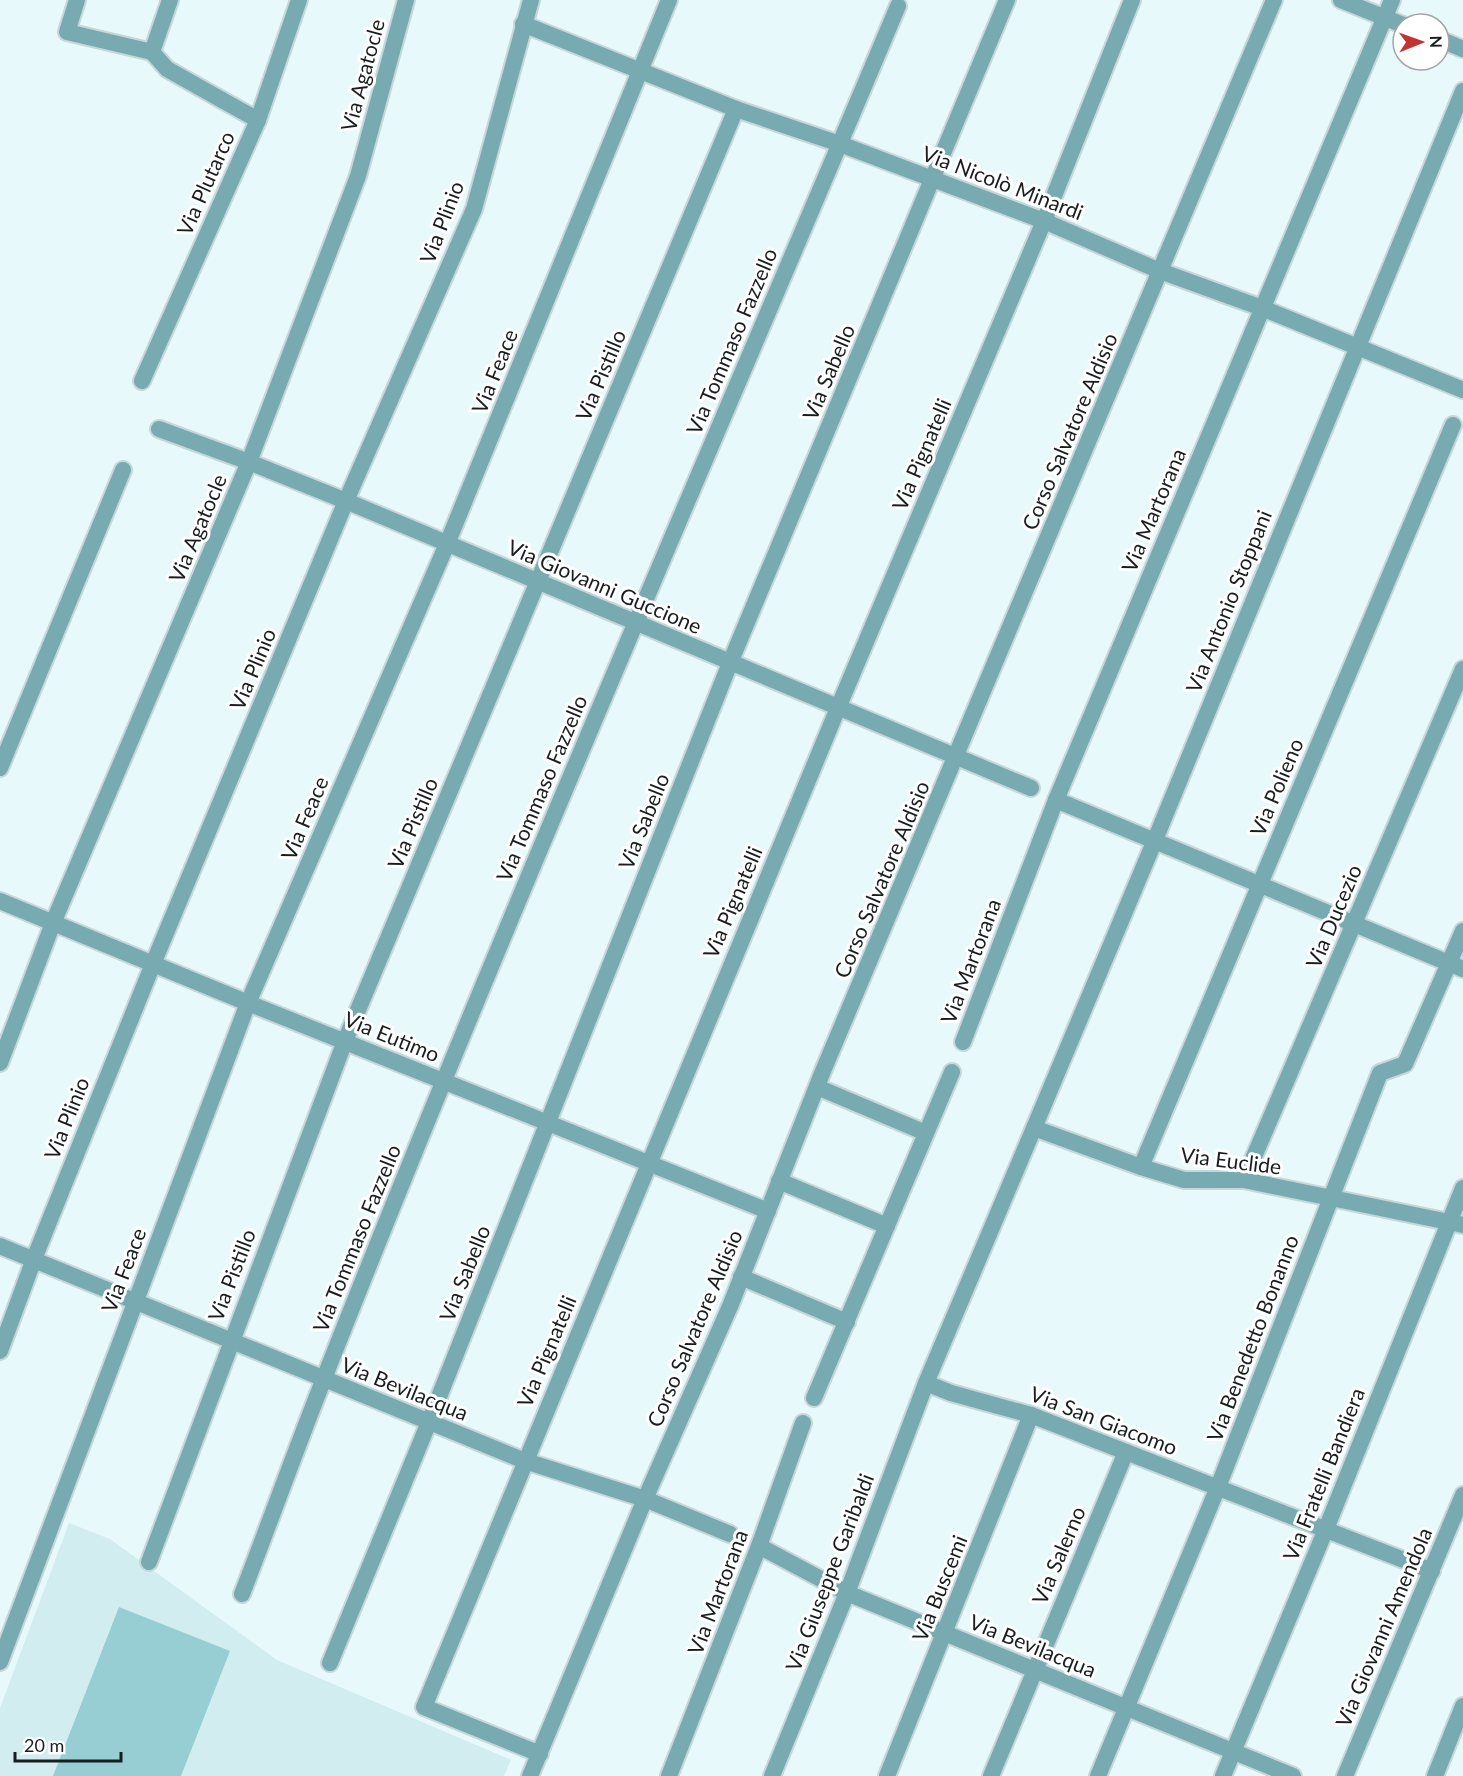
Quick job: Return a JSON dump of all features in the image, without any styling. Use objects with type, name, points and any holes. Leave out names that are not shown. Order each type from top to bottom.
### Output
[{"type":"street","points":[[77,0],[67,32],[152,52],[167,69],[258,120]]},
{"type":"street","points":[[152,52],[170,0]]},
{"type":"street","name":"Via Plutarco","points":[[142,381],[258,120],[299,0]]},
{"type":"street","name":"Via Agatocle","points":[[0,1063],[53,923],[249,462],[358,176],[406,0]]},
{"type":"street","name":"Via Plinio","points":[[0,1352],[34,1260],[153,964],[346,501],[474,208],[531,0]]},
{"type":"street","name":"Via Feace","points":[[0,1662],[248,1003],[447,544],[669,0]]},
{"type":"street","name":"Via Sabello","points":[[330,1663],[429,1422],[730,663],[1007,0]]},
{"type":"street","name":"Via Pignatelli","points":[[540,1754],[424,1707],[838,708],[1044,221],[1132,0]]},
{"type":"street","name":"Corso Salvatore Aldisio","points":[[530,1776],[645,1499],[741,1277],[817,1087],[1274,0]]},
{"type":"street","points":[[1341,0],[1391,20]]},
{"type":"street","name":"Via Martorana","points":[[963,1042],[1056,800],[1392,0]]},
{"type":"street","name":"Via Tommaso Fazzello","points":[[242,1594],[324,1379],[443,1081],[898,6]]},
{"type":"street","name":"Via Nicolò Minardi","points":[[523,24],[736,109],[840,144],[1044,221],[1160,271],[1262,308],[1463,390]]},
{"type":"street","name":"Via Antonio Stoppani","points":[[1034,1128],[1463,91]]},
{"type":"street","name":"Via Pistillo","points":[[149,1562],[345,1041],[736,109]]},
{"type":"street","name":"Via Polieno","points":[[1141,1167],[1452,425]]},
{"type":"street","name":"Via Giovanni Guccione","points":[[159,429],[346,501],[1031,788]]},
{"type":"street","points":[[0,768],[123,470]]},
{"type":"street","name":"Via Ducezio","points":[[1244,1180],[1463,669]]},
{"type":"street","points":[[1056,800],[1456,966]]},
{"type":"street","name":"Via Eutimo","points":[[0,902],[768,1211]]},
{"type":"street","name":"Via Benedetto Bonanno","points":[[1098,1776],[1218,1487],[1380,1073],[1405,1064],[1456,966],[1463,931]]},
{"type":"street","points":[[814,1398],[951,1072]]},
{"type":"street","points":[[817,1087],[926,1133]]},
{"type":"street","name":"Via Euclide","points":[[1034,1128],[1141,1167],[1184,1180],[1244,1180],[1456,1223]]},
{"type":"street","name":"Via Giuseppe Garibaldi","points":[[772,1776],[847,1593],[926,1383],[1034,1128]]},
{"type":"street","points":[[780,1180],[887,1226]]},
{"type":"street","name":"Via Fratelli Bandiera","points":[[1223,1776],[1456,1223],[1463,1188]]},
{"type":"street","name":"Via Bevilacqua","points":[[0,1246],[525,1461],[645,1499],[730,1534]]},
{"type":"street","points":[[741,1277],[847,1322]]},
{"type":"street","name":"Via San Giacomo","points":[[926,1383],[951,1393],[1031,1415],[1432,1571]]},
{"type":"street","name":"Via Buscemi","points":[[887,1776],[1031,1415]]},
{"type":"street","name":"Via Martorana","points":[[669,1776],[759,1546],[803,1423]]},
{"type":"street","name":"Via Salerno","points":[[991,1776],[1126,1452]]},
{"type":"street","name":"Via Giovanni Amendola","points":[[1345,1776],[1463,1496]]},
{"type":"street","name":"Via Bevilacqua","points":[[759,1546],[847,1593],[1293,1776]]},
{"type":"street","points":[[1435,1776],[1463,1706]]},
{"type":"shaded area","points":[[69,1523],[110,1539],[277,1660],[511,1760],[504,1776],[0,1776],[0,1708]]},
{"type":"shaded area","points":[[119,1607],[230,1651],[181,1776],[53,1776]]}]
